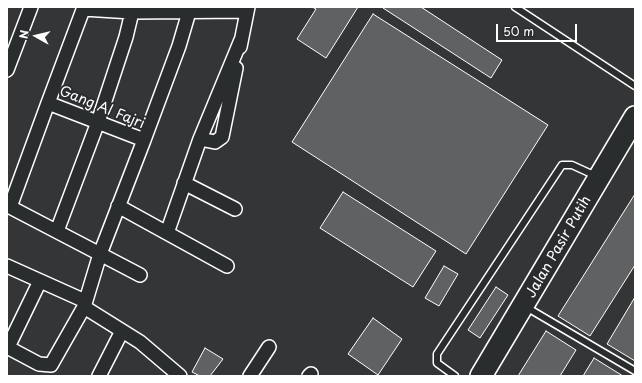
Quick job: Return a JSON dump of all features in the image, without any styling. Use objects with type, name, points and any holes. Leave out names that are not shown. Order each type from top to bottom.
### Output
[{"type":"highway","name":"Jalan Pasir Putih","points":[[481,376],[525,306],[635,117]]},
{"type":"street","points":[[7,70],[31,7]]},
{"type":"street","points":[[48,103],[84,8],[132,12],[189,12],[248,9],[222,138],[215,142],[200,139]]},
{"type":"street","points":[[57,231],[98,122],[126,37],[132,12]]},
{"type":"street","points":[[144,140],[180,46],[189,12]]},
{"type":"street","points":[[167,233],[200,139],[241,40]]},
{"type":"street","name":"Gang Al Fajri","points":[[8,347],[39,364],[51,365],[84,304],[100,254],[144,140],[48,103],[9,206],[57,231],[100,254],[140,275]]},
{"type":"street","points":[[184,183],[236,209]]},
{"type":"street","points":[[118,206],[227,266]]},
{"type":"street","points":[[7,266],[84,304],[140,342],[180,376]]},
{"type":"street","points":[[8,347],[40,281]]},
{"type":"street","points":[[99,376],[122,331]]},
{"type":"street","points":[[251,376],[269,346]]},
{"type":"lane","points":[[515,7],[635,86]]},
{"type":"lane","points":[[455,376],[437,363],[437,354],[562,165],[572,165],[600,177]]},
{"type":"lane","points":[[525,306],[635,371]]},
{"type":"building","points":[[312,7],[358,7],[326,58],[297,39],[316,9]]},
{"type":"building","points":[[421,7],[502,60],[491,78],[383,8]]},
{"type":"building","points":[[373,14],[548,125],[466,254],[292,142]]},
{"type":"building","points":[[343,192],[436,251],[413,287],[320,228]]},
{"type":"building","points":[[635,194],[635,265],[590,336],[558,316]]},
{"type":"building","points":[[444,266],[458,274],[439,306],[425,298]]},
{"type":"building","points":[[496,287],[508,295],[480,338],[468,330]]},
{"type":"building","points":[[635,297],[635,361],[607,344]]},
{"type":"building","points":[[373,318],[402,339],[378,375],[348,354]]},
{"type":"building","points":[[546,331],[576,350],[560,376],[518,376]]},
{"type":"building","points":[[205,348],[223,359],[210,376],[200,376],[192,372]]},
{"type":"building","points":[[594,358],[623,376],[583,376]]}]
